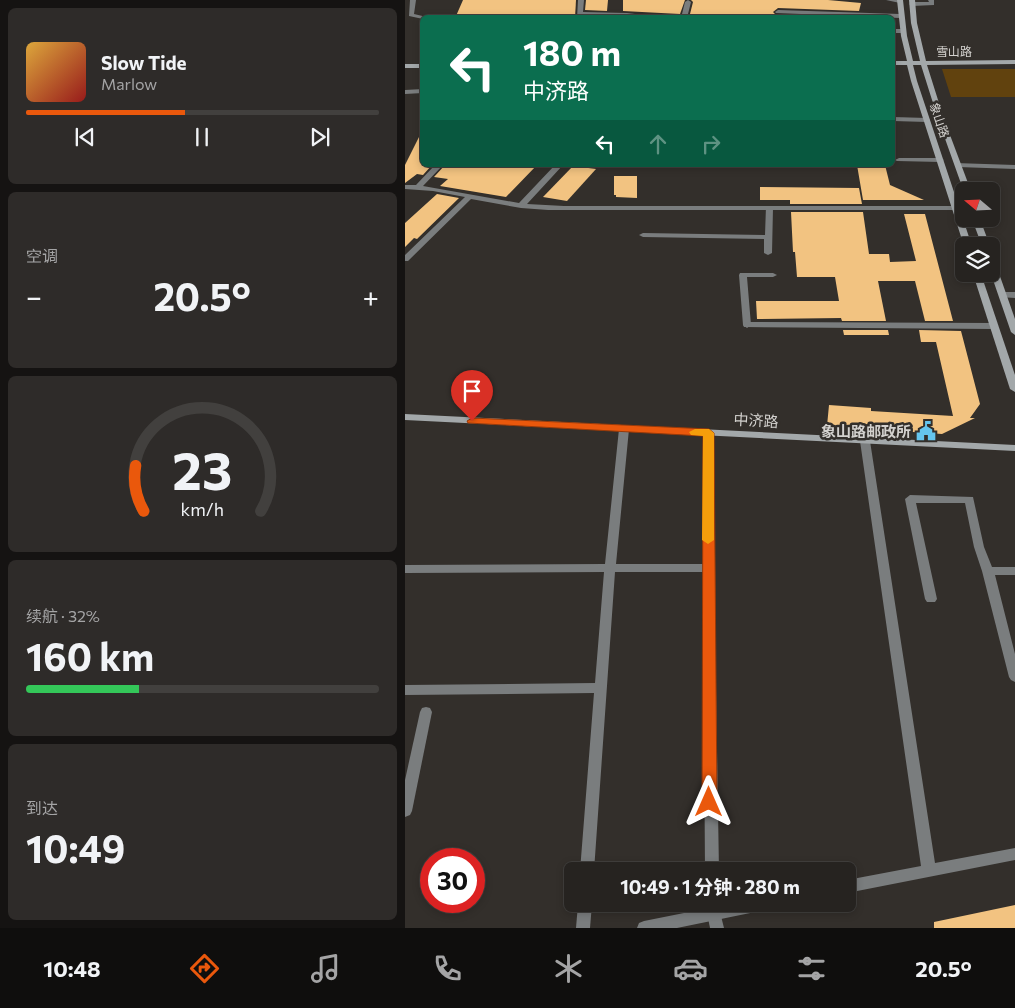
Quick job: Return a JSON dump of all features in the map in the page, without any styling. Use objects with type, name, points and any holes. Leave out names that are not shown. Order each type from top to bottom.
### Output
[{"type":"street","points":[[413,0],[411,16],[420,17]]},
{"type":"street","points":[[580,15],[581,0]]},
{"type":"street","points":[[889,0],[900,0]]},
{"type":"street","name":"象山路","points":[[900,0],[900,16],[909,59],[955,205]]},
{"type":"street","points":[[912,2],[932,4],[931,0]]},
{"type":"street","points":[[685,15],[688,2]]},
{"type":"street","name":"象山路","points":[[912,2],[922,59],[964,182]]},
{"type":"street","points":[[777,12],[869,15]]},
{"type":"street","points":[[895,16],[900,16]]},
{"type":"street","points":[[895,31],[903,31]]},
{"type":"street","name":"雪山路","points":[[922,59],[1015,55]]},
{"type":"street","name":"雪山路","points":[[895,56],[909,59],[1015,62]]},
{"type":"street","points":[[405,59],[420,59]]},
{"type":"street","name":"雪山路","points":[[895,62],[909,59]]},
{"type":"street","points":[[405,66],[420,66]]},
{"type":"street","points":[[405,92],[420,91]]},
{"type":"street","points":[[895,119],[927,120]]},
{"type":"street","points":[[899,160],[940,160]]},
{"type":"street","points":[[958,165],[1015,168]]},
{"type":"street","points":[[418,187],[437,167]]},
{"type":"street","points":[[521,206],[558,167]]},
{"type":"street","points":[[405,187],[418,187],[521,206],[955,208]]},
{"type":"street","points":[[405,259],[469,197]]},
{"type":"street","points":[[767,253],[769,208]]},
{"type":"street","points":[[643,235],[768,237]]},
{"type":"street","points":[[773,275],[743,275],[747,325],[993,326]]},
{"type":"street","points":[[979,282],[1015,389]]},
{"type":"street","points":[[998,282],[1015,332]]},
{"type":"street","points":[[1002,294],[1015,295]]},
{"type":"street","name":"中济路","points":[[405,417],[1015,448]]},
{"type":"street","points":[[588,862],[610,568],[624,429]]},
{"type":"street","points":[[709,433],[708,568],[712,862]]},
{"type":"street","points":[[865,441],[929,871]]},
{"type":"street","points":[[931,599],[910,499],[969,499],[979,547],[989,571],[1015,677]]},
{"type":"street","points":[[405,569],[708,568]]},
{"type":"street","points":[[989,571],[1015,571]]},
{"type":"street","points":[[405,690],[601,688]]},
{"type":"street","points":[[405,811],[426,712]]},
{"type":"street","points":[[856,885],[1015,854]]},
{"type":"street","points":[[583,928],[584,912]]},
{"type":"street","points":[[644,928],[700,912]]},
{"type":"street","points":[[715,912],[717,928]]},
{"type":"shaded area","points":[[942,69],[1015,69],[1015,97],[951,97]]},
{"type":"building","points":[[463,0],[576,0],[575,15],[456,15]]},
{"type":"building","points":[[586,0],[608,0],[607,11],[585,10]]},
{"type":"building","points":[[623,0],[685,0],[680,14],[623,11]]},
{"type":"building","points":[[691,0],[828,0],[861,3],[859,11],[778,8],[773,12],[776,15],[694,15],[690,14],[693,2]]},
{"type":"building","points":[[420,135],[420,167],[430,167],[423,175],[417,174],[405,183],[405,165]]},
{"type":"building","points":[[443,167],[535,167],[506,197],[440,186],[448,179],[434,177]]},
{"type":"building","points":[[572,167],[596,169],[567,201],[543,197]]},
{"type":"building","points":[[857,167],[886,167],[890,185],[924,200],[863,200]]},
{"type":"building","points":[[614,176],[637,176],[637,198],[616,197],[614,195]]},
{"type":"building","points":[[760,187],[859,188],[862,204],[790,204],[790,200],[760,200]]},
{"type":"building","points":[[437,194],[459,198],[417,239],[414,238],[405,247],[405,223]]},
{"type":"building","points":[[791,212],[863,212],[869,254],[889,254],[890,262],[916,261],[904,214],[925,214],[953,321],[925,321],[915,281],[878,281],[886,321],[842,321],[841,318],[757,319],[756,301],[839,301],[835,277],[797,277],[795,252],[793,252]]},
{"type":"building","points":[[843,330],[888,330],[889,335],[844,335]]},
{"type":"building","points":[[919,330],[961,331],[980,404],[970,418],[975,418],[942,434],[827,426],[829,405],[871,408],[871,411],[953,416],[936,342],[921,342]]},
{"type":"building","points":[[1015,905],[1015,928],[934,928],[934,922]]},
{"type":"slow traffic","points":[[695,432],[709,433],[708,540]]},
{"type":"place","name":"象山路邮政所","points":[[926,431]]},
{"type":"route","points":[[472,421],[709,433],[709,802]]}]
